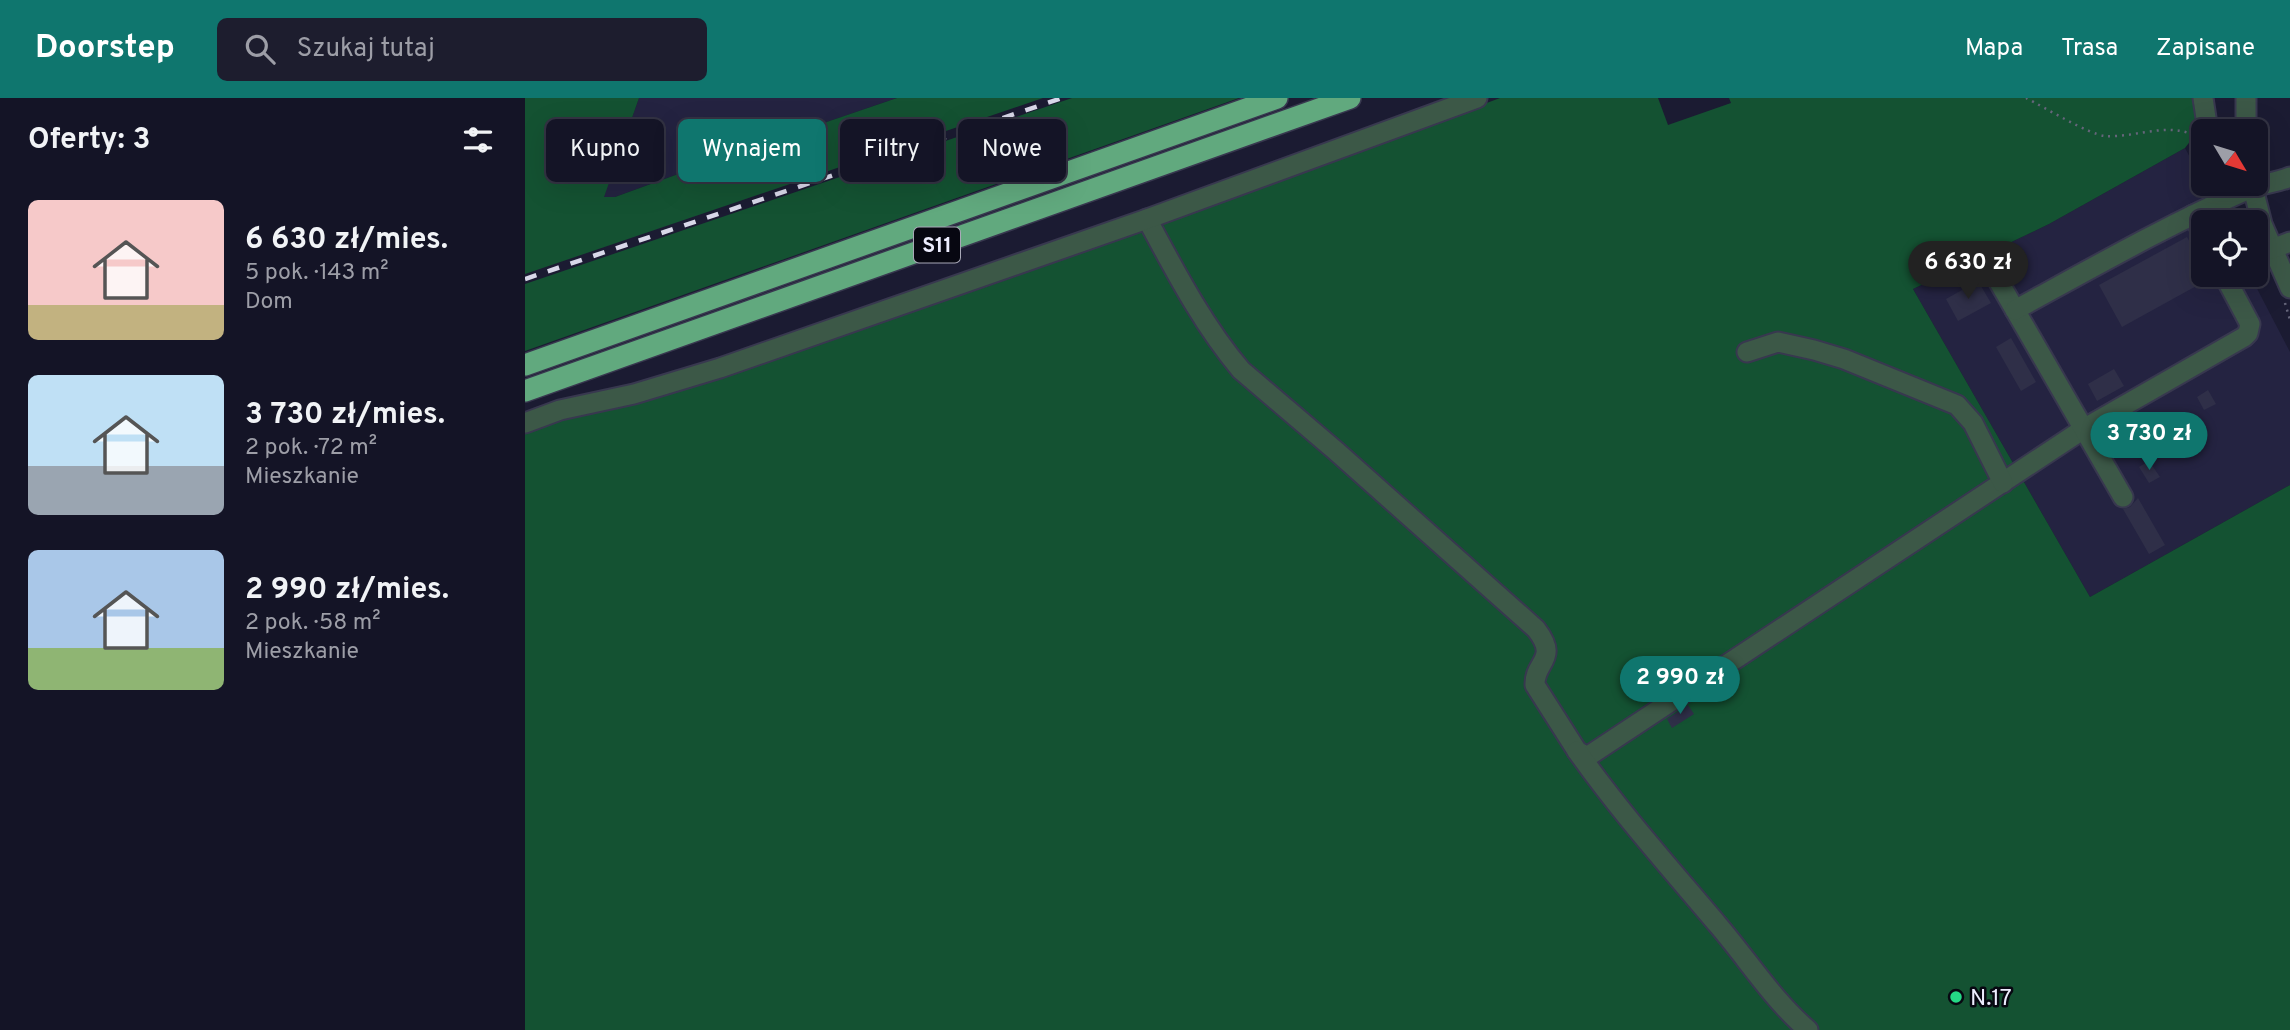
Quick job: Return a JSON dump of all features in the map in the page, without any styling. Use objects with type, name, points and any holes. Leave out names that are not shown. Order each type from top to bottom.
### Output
[{"type":"highway","name":"S11","points":[[525,365],[1276,98]]},
{"type":"highway","name":"S11","points":[[525,391],[1350,98]]},
{"type":"street","points":[[525,423],[560,410],[634,394],[720,368],[1147,219],[1477,98]]},
{"type":"street","points":[[2201,119],[2203,98]]},
{"type":"street","points":[[2246,98],[2246,119]]},
{"type":"street","points":[[2268,184],[2290,177]]},
{"type":"street","points":[[2200,210],[2220,196]]},
{"type":"street","points":[[2256,196],[2262,224],[2281,245],[2290,288]]},
{"type":"street","points":[[2015,310],[2191,216]]},
{"type":"street","points":[[1147,219],[1178,276],[1228,355],[1241,370],[1536,629],[1543,638],[1546,659],[1535,679],[1535,685],[1577,751],[1603,789],[1787,1011],[1808,1030]]},
{"type":"street","points":[[1996,276],[2123,497]]},
{"type":"street","points":[[1577,751],[1590,755],[2085,428],[2248,333],[2250,324],[2230,287]]},
{"type":"street","points":[[1747,352],[1778,342],[1814,350],[1844,359],[1957,405],[1973,423],[2003,483]]},
{"type":"path","points":[[2026,98],[2101,136],[2166,130],[2191,132]]},
{"type":"shaded area","points":[[639,98],[897,98],[826,122],[826,119],[678,119],[678,174],[664,179],[664,119],[631,119]]},
{"type":"shaded area","points":[[2185,148],[2191,159],[2191,196],[2210,196],[2218,210],[2191,210],[2191,287],[2256,287],[2290,352],[2290,485],[2090,597],[1913,289],[2049,224]]},
{"type":"shaded area","points":[[608,182],[656,182],[615,197],[603,197]]},
{"type":"green space","points":[[525,98],[639,98],[632,119],[546,119],[546,182],[609,182],[604,197],[615,197],[656,182],[664,182],[664,179],[678,174],[678,182],[796,182],[525,274]]},
{"type":"green space","points":[[897,98],[1043,98],[981,119],[958,119],[958,127],[944,132],[944,119],[840,119],[840,167],[826,172],[826,122]]},
{"type":"green space","points":[[1072,98],[1239,98],[1066,159],[1066,119],[1010,119]]},
{"type":"green space","points":[[1500,98],[1658,98],[1668,125],[1731,103],[1729,98],[2192,98],[2196,119],[2191,119],[2191,140],[2185,148],[2049,224],[1913,289],[2090,597],[2290,485],[2290,1030],[525,1030],[525,432],[551,423],[627,406],[986,287],[1169,222]]},
{"type":"green space","points":[[958,137],[958,182],[1002,182],[525,351],[525,284],[840,177],[840,182],[944,182],[944,142]]},
{"type":"building","points":[[2187,237],[2191,244],[2191,287],[2194,287],[2122,327],[2099,285]]},
{"type":"building","points":[[1978,281],[1991,303],[1958,321],[1946,299]]},
{"type":"building","points":[[2011,338],[2036,382],[2021,391],[1996,347]]},
{"type":"building","points":[[2114,369],[2124,386],[2097,401],[2088,384]]},
{"type":"building","points":[[2208,390],[2216,404],[2204,410],[2197,397]]},
{"type":"building","points":[[2149,461],[2160,477],[2149,483],[2139,467]]},
{"type":"building","points":[[2138,498],[2165,545],[2149,554],[2123,509],[2130,507]]},
{"type":"building","points":[[1688,705],[1694,714],[1672,728],[1667,719]]},
{"type":"railway","points":[[525,279],[1062,98]]},
{"type":"place","name":"N.17","points":[[1956,997]]}]
